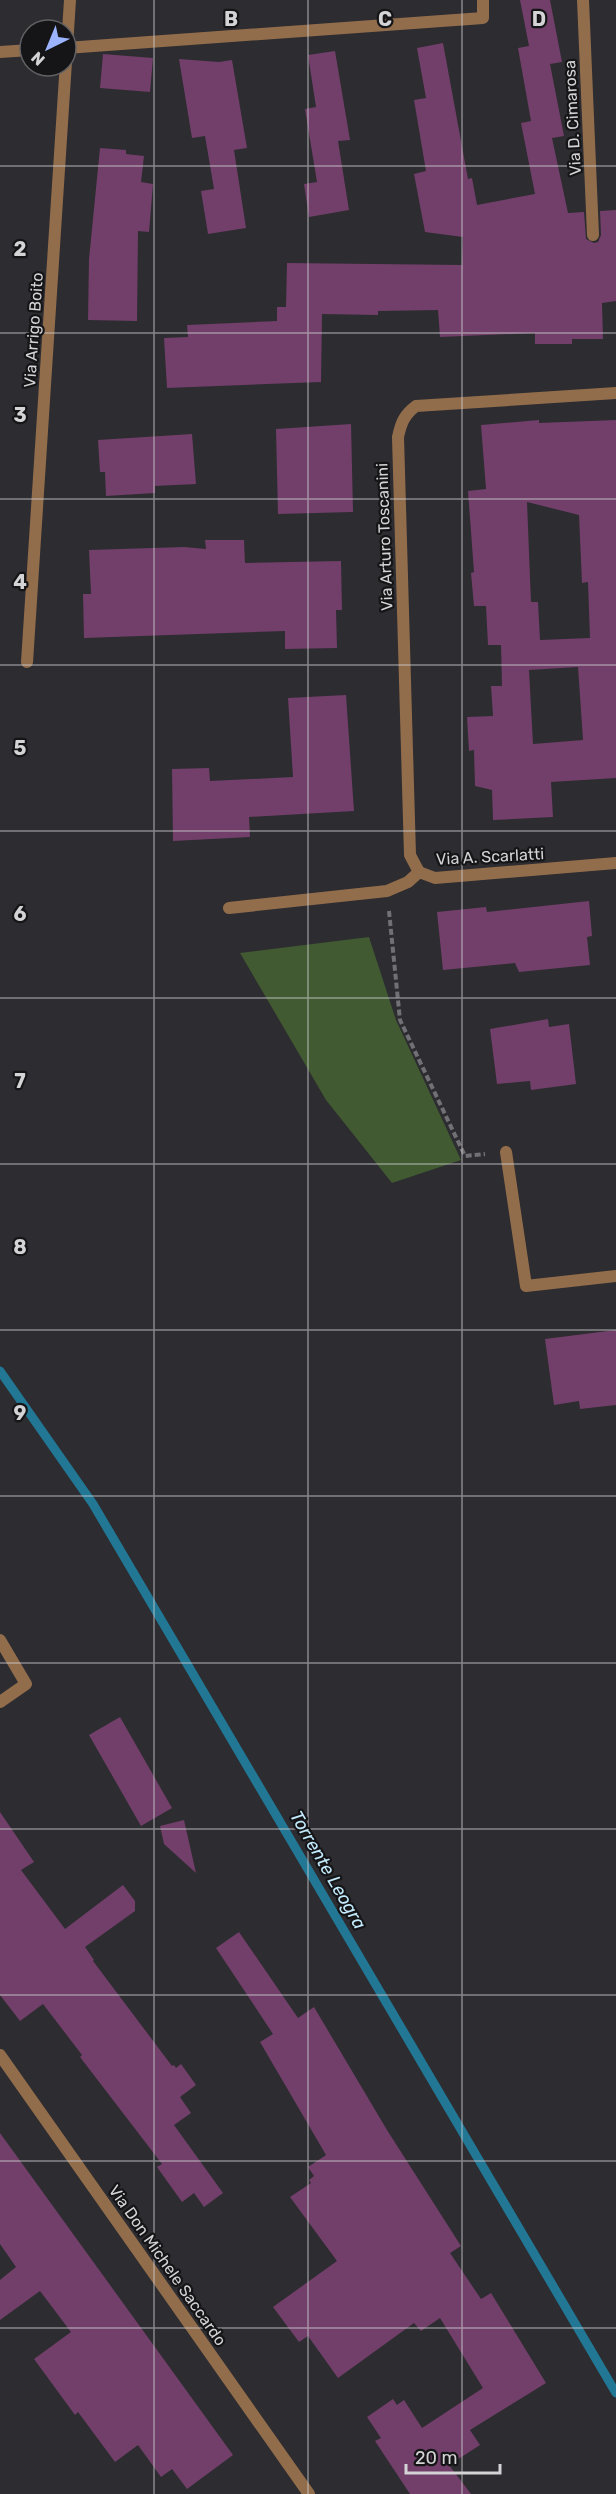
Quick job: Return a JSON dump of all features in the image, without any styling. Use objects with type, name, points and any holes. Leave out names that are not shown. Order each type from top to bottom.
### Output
[{"type":"street","name":"Via Arrigo Boito","points":[[69,18],[70,0]]},
{"type":"street","points":[[78,47],[483,18],[483,0]]},
{"type":"street","name":"Via D. Cimarosa","points":[[583,0],[593,235]]},
{"type":"street","points":[[0,52],[18,51]]},
{"type":"street","name":"Via Arrigo Boito","points":[[27,662],[65,78]]},
{"type":"street","name":"Via Arturo Toscanini","points":[[419,872],[410,855],[398,437],[401,421],[406,413],[416,406],[616,393]]},
{"type":"street","name":"Via A. Scarlatti","points":[[229,908],[387,891],[408,882],[419,872],[435,878],[616,863]]},
{"type":"street","points":[[506,1152],[526,1286],[616,1276]]},
{"type":"street","points":[[0,1640],[26,1684],[0,1702]]},
{"type":"street","name":"Via Don Michele Saccardo","points":[[0,2055],[309,2494]]},
{"type":"path","points":[[387,891],[400,1020],[465,1156],[506,1152]]},
{"type":"green space","points":[[369,937],[396,1020],[461,1160],[392,1183],[326,1100],[240,953]]},
{"type":"building","points":[[520,0],[550,0],[562,62],[550,64],[564,136],[552,138],[568,213],[584,212],[586,239],[594,243],[598,242],[601,235],[600,211],[616,210],[616,301],[602,303],[603,339],[572,339],[572,344],[535,344],[535,333],[440,337],[438,310],[378,311],[378,315],[322,314],[321,382],[167,388],[164,338],[188,337],[187,325],[277,321],[277,307],[286,307],[287,263],[462,265],[463,237],[425,232],[414,174],[426,171],[414,100],[426,98],[417,48],[443,43],[468,179],[472,178],[477,205],[535,194],[521,123],[531,121],[518,48],[529,46]]},
{"type":"building","points":[[335,51],[350,140],[338,141],[349,210],[309,217],[304,184],[317,182],[305,109],[316,107],[308,55]]},
{"type":"building","points":[[103,54],[153,58],[150,92],[100,88]]},
{"type":"building","points":[[179,59],[219,62],[232,60],[247,148],[234,150],[246,228],[208,234],[201,191],[214,189],[205,136],[192,138]]},
{"type":"building","points":[[100,148],[126,150],[126,154],[144,156],[141,182],[153,184],[149,232],[138,231],[137,321],[88,320],[89,259]]},
{"type":"building","points":[[539,420],[539,423],[616,420],[616,778],[551,782],[553,817],[493,820],[492,790],[475,786],[474,750],[469,751],[467,717],[493,716],[491,686],[502,686],[501,645],[488,645],[486,606],[474,606],[471,573],[474,572],[468,491],[486,489],[481,425]],"holes":[[[527,502],[579,515],[582,583],[588,582],[590,638],[540,640],[538,602],[531,602]],[[578,667],[583,740],[533,744],[529,670]]]},
{"type":"building","points":[[351,424],[353,512],[278,514],[276,429]]},
{"type":"building","points":[[192,434],[196,484],[155,486],[155,493],[106,496],[105,472],[100,472],[98,440]]},
{"type":"building","points":[[205,540],[244,540],[245,563],[341,561],[342,610],[336,610],[337,648],[285,649],[285,631],[84,638],[83,594],[91,594],[89,550],[184,547],[206,549]]},
{"type":"building","points":[[346,695],[354,811],[249,817],[250,837],[173,841],[172,769],[209,768],[210,781],[293,777],[288,698]]},
{"type":"building","points":[[589,901],[592,936],[587,937],[590,965],[519,972],[515,963],[443,970],[437,912],[486,907],[487,912]]},
{"type":"building","points":[[548,1019],[549,1027],[569,1024],[576,1084],[531,1090],[530,1081],[497,1084],[490,1029]]},
{"type":"building","points":[[616,1330],[616,1405],[580,1409],[579,1401],[554,1405],[545,1339]]},
{"type":"building","points":[[120,1717],[172,1808],[141,1826],[89,1735]]},
{"type":"building","points":[[0,1812],[34,1862],[21,1870],[65,1929],[123,1885],[135,1901],[135,1911],[85,1947],[93,1961],[172,2066],[176,2068],[181,2064],[196,2085],[180,2097],[191,2113],[174,2125],[223,2193],[204,2207],[194,2193],[182,2202],[157,2167],[162,2164],[80,2057],[82,2055],[43,2004],[20,2021],[0,1995]]},
{"type":"building","points":[[184,1820],[196,1873],[164,1844],[160,1826]]},
{"type":"building","points":[[239,1932],[298,2018],[314,2007],[387,2130],[461,2246],[450,2253],[481,2299],[491,2293],[546,2383],[470,2430],[480,2445],[449,2465],[471,2494],[410,2494],[375,2441],[381,2438],[367,2417],[393,2399],[397,2405],[404,2400],[422,2428],[483,2388],[440,2318],[421,2331],[414,2323],[338,2378],[308,2336],[299,2342],[273,2307],[337,2261],[290,2197],[311,2183],[309,2180],[314,2176],[308,2167],[326,2155],[260,2042],[273,2034],[216,1948]]},
{"type":"building","points":[[0,2133],[233,2455],[187,2489],[172,2469],[161,2477],[138,2445],[115,2462],[78,2412],[75,2415],[34,2359],[71,2332],[40,2291],[0,2320],[0,2280],[16,2267],[0,2244]]},
{"type":"waterway","name":"Torrente Leogra","points":[[0,1371],[93,1504],[616,2393]]}]
